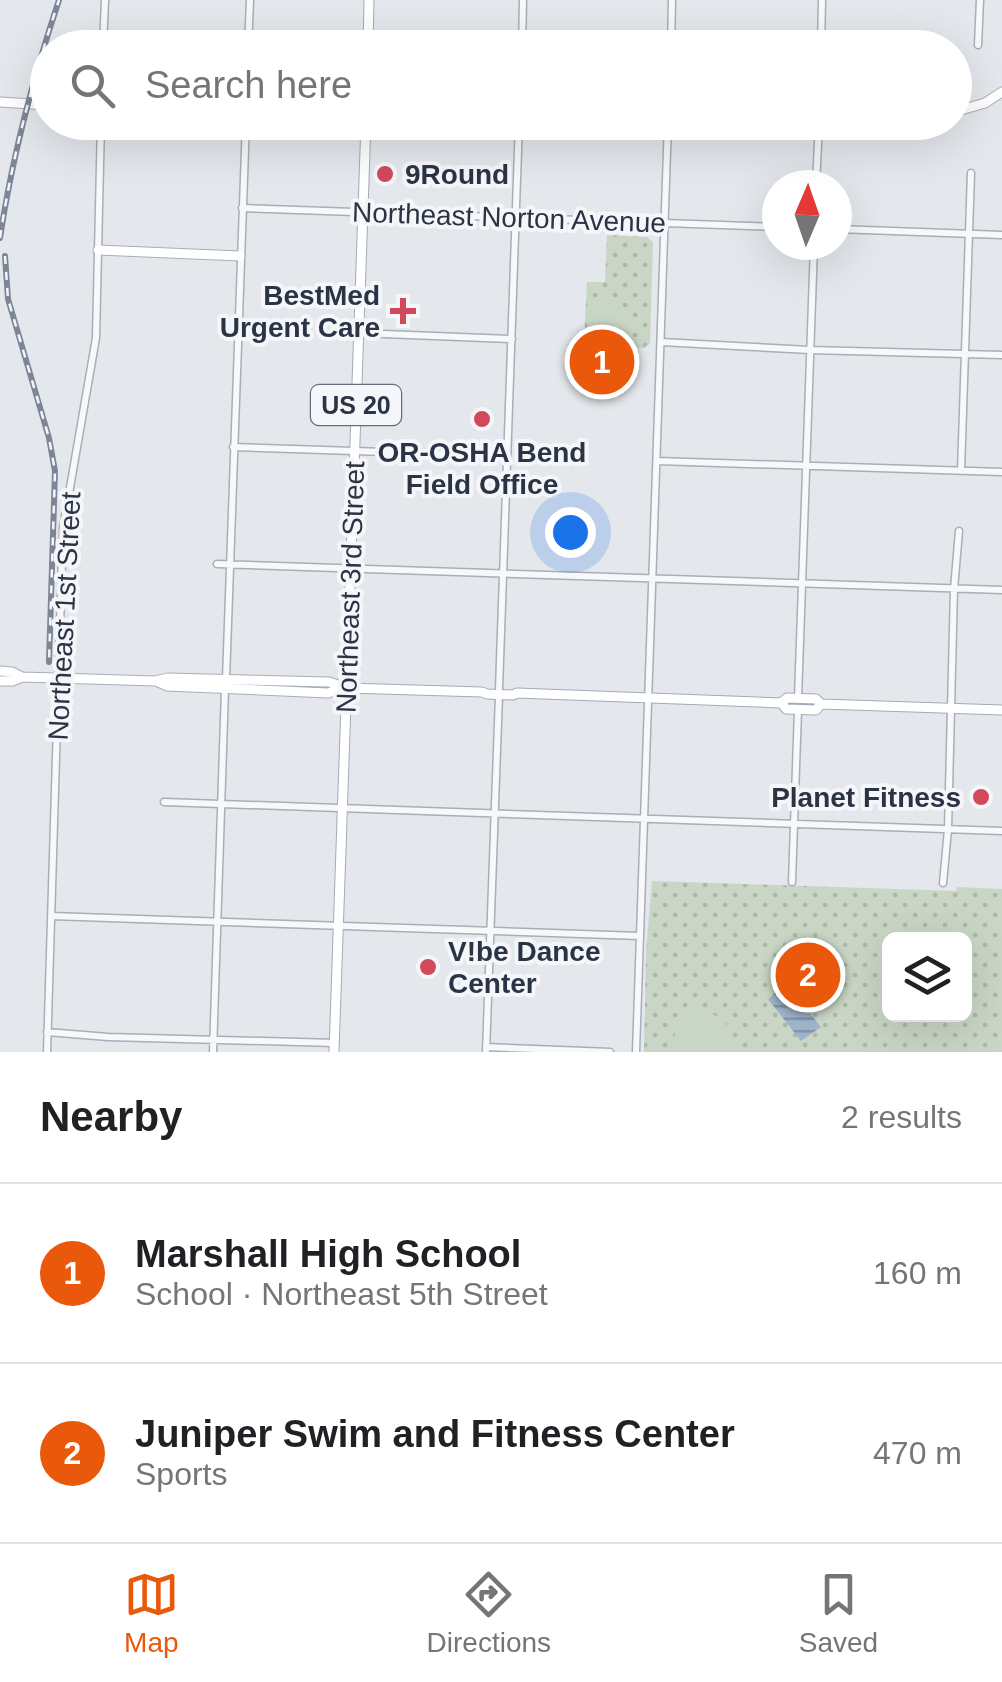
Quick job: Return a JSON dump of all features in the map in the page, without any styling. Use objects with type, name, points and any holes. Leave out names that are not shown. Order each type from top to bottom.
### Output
[{"type":"main road","points":[[368,30],[369,0]]},
{"type":"main road","points":[[972,107],[1002,92]]},
{"type":"main road","points":[[0,102],[30,104]]},
{"type":"main road","name":"Northeast 3rd Street","points":[[335,1048],[365,140]]},
{"type":"main road","points":[[98,250],[240,256]]},
{"type":"main road","points":[[0,672],[22,677]]},
{"type":"main road","points":[[0,681],[59,677],[155,681],[168,678],[226,684],[329,682],[347,688],[514,690],[781,702],[786,710],[798,704],[816,710],[821,704],[1002,710]]},
{"type":"street","points":[[103,30],[104,0]]},
{"type":"street","points":[[249,30],[250,0]]},
{"type":"street","points":[[522,30],[523,0]]},
{"type":"street","points":[[671,30],[672,0]]},
{"type":"street","points":[[821,30],[822,0]]},
{"type":"street","points":[[978,46],[980,0]]},
{"type":"street","name":"Northeast 1st Street","points":[[47,1052],[64,528],[94,357],[101,140]]},
{"type":"street","points":[[213,1052],[245,140]]},
{"type":"street","points":[[518,140],[486,1050],[610,1052]]},
{"type":"street","points":[[636,1052],[667,140]]},
{"type":"street","points":[[817,170],[818,140]]},
{"type":"street","points":[[961,471],[971,173]]},
{"type":"street","name":"Northeast Norton Avenue","points":[[242,208],[762,226]]},
{"type":"street","points":[[852,229],[1002,235]]},
{"type":"street","points":[[792,882],[813,260]]},
{"type":"street","points":[[359,334],[512,339]]},
{"type":"street","points":[[661,342],[1002,355]]},
{"type":"street","points":[[233,447],[508,456]]},
{"type":"street","points":[[657,461],[1002,472]]},
{"type":"street","points":[[942,883],[948,829],[958,532]]},
{"type":"street","points":[[217,564],[1002,590]]},
{"type":"street","points":[[164,802],[1002,831]]},
{"type":"street","points":[[51,916],[640,936]]},
{"type":"street","points":[[47,1032],[335,1048]]},
{"type":"green space","points":[[607,235],[647,237],[653,242],[650,343],[644,348],[589,346],[584,340],[587,282],[605,282]]},
{"type":"green space","points":[[594,299],[611,302],[623,311],[633,342],[592,340]]},
{"type":"green space","points":[[652,881],[956,891],[957,887],[1002,889],[1002,1052],[644,1052]]},
{"type":"green space","points":[[679,1007],[718,1017],[730,1030],[737,1052],[672,1052]]},
{"type":"water","points":[[787,984],[821,1027],[801,1041],[768,999]]},
{"type":"railway","points":[[49,30],[59,0]]},
{"type":"railway","points":[[0,238],[30,96]]},
{"type":"railway","points":[[5,256],[8,299],[55,471],[49,662]]},
{"type":"place","name":"9Round","points":[[385,174]]},
{"type":"place","name":"BestMed Urgent Care","points":[[403,311]]},
{"type":"place","name":"Marshall High School","points":[[602,362]]},
{"type":"place","name":"OR-OSHA Bend Field Office","points":[[482,419]]},
{"type":"place","name":"Planet Fitness","points":[[981,797]]},
{"type":"place","name":"V!be Dance Center","points":[[428,967]]},
{"type":"place","name":"Juniper Swim and Fitness Center","points":[[808,975]]}]
